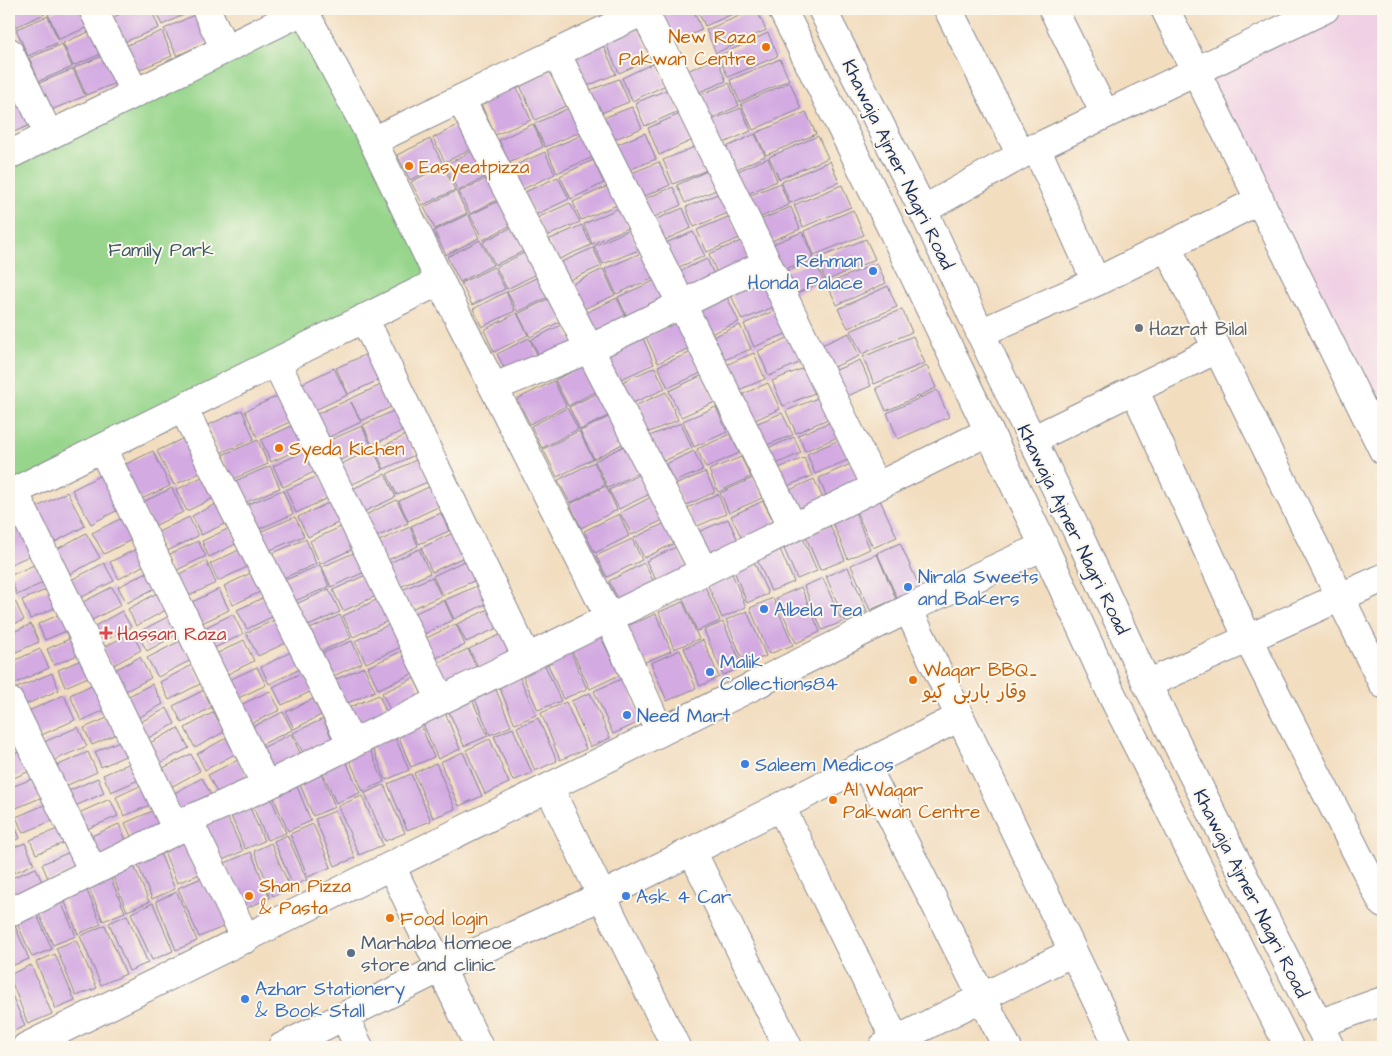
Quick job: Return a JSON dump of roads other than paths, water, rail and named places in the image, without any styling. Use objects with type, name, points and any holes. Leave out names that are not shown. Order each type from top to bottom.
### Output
[{"type":"street","points":[[93,9],[135,93]]},
{"type":"street","points":[[206,9],[225,49]]},
{"type":"street","points":[[9,155],[305,9],[373,141],[440,281],[609,617],[660,732]]},
{"type":"street","name":"Khawaja Ajmer Nagri Road","points":[[782,9],[888,221],[1044,546],[1112,695],[1289,1047]]},
{"type":"street","name":"Khawaja Ajmer Nagri Road","points":[[822,9],[923,210],[1147,684],[1324,1036]]},
{"type":"street","points":[[948,9],[1029,151],[1096,282]]},
{"type":"street","points":[[1053,9],[1105,114]]},
{"type":"street","points":[[1165,9],[1383,450]]},
{"type":"street","points":[[923,210],[1029,151],[1195,69],[1281,18],[1325,9]]},
{"type":"street","points":[[373,141],[646,10],[876,486]]},
{"type":"street","points":[[9,52],[49,135]]},
{"type":"street","points":[[556,53],[793,527]]},
{"type":"street","points":[[460,100],[704,571]]},
{"type":"street","points":[[980,333],[1096,282],[1260,200]]},
{"type":"street","points":[[1167,247],[1383,684]]},
{"type":"street","points":[[494,387],[589,349],[768,263]]},
{"type":"street","points":[[246,939],[182,825],[12,492],[440,281]]},
{"type":"street","points":[[364,318],[527,658]]},
{"type":"street","points":[[1032,440],[1217,349]]},
{"type":"street","points":[[276,362],[441,700]]},
{"type":"street","points":[[964,382],[996,366]]},
{"type":"street","points":[[1134,389],[1248,639],[1383,904]]},
{"type":"street","points":[[183,408],[352,744]]},
{"type":"street","points":[[9,913],[93,872],[182,825],[266,786],[988,432]]},
{"type":"street","points":[[102,448],[266,786]]},
{"type":"street","points":[[26,1047],[908,609],[1044,546]]},
{"type":"street","points":[[1147,684],[1383,578]]},
{"type":"street","points":[[908,609],[1119,1047]]},
{"type":"street","points":[[1084,633],[1116,615]]},
{"type":"street","points":[[9,702],[93,872]]},
{"type":"street","points":[[282,1047],[441,968],[602,896],[960,717]]},
{"type":"street","points":[[865,764],[1007,1047]]},
{"type":"street","points":[[549,788],[676,1047]]},
{"type":"street","points":[[780,807],[893,1045],[982,997],[1073,952]]},
{"type":"street","points":[[692,851],[788,1047]]},
{"type":"street","points":[[391,866],[479,1047]]},
{"type":"street","points":[[1324,1036],[1383,1001]]},
{"type":"street","points":[[344,1016],[360,1047]]},
{"type":"place","name":"New Raza Pakwan Centre","points":[[766,47]]},
{"type":"place","name":"Easyeatpizza","points":[[409,166]]},
{"type":"place","name":"Rehman Honda Palace","points":[[873,271]]},
{"type":"place","name":"Hazrat Bilal","points":[[1139,328]]},
{"type":"place","name":"Syeda Kichen","points":[[279,448]]},
{"type":"place","name":"Nirala Sweets and Bakers","points":[[908,587]]},
{"type":"place","name":"Albela Tea","points":[[764,609]]},
{"type":"place","name":"Hassan Raza","points":[[106,633]]},
{"type":"place","name":"Malik Collections84","points":[[710,672]]},
{"type":"place","name":"Waqar BBQ۔ وقار باربی کیو","points":[[913,680]]},
{"type":"place","name":"Need Mart","points":[[627,715]]},
{"type":"place","name":"Saleem Medicos","points":[[745,764]]},
{"type":"place","name":"Al Waqar Pakwan Centre","points":[[833,800]]},
{"type":"place","name":"Shan Pizza & Pasta","points":[[249,896]]},
{"type":"place","name":"Ask 4 Car","points":[[626,896]]},
{"type":"place","name":"Food login","points":[[390,918]]},
{"type":"place","name":"Marhaba Homeoe store and clinic","points":[[351,953]]},
{"type":"place","name":"Azhar Stationery & Book Stall","points":[[245,999]]},
{"type":"park label","name":"Family Park","points":[[161,249]]}]
